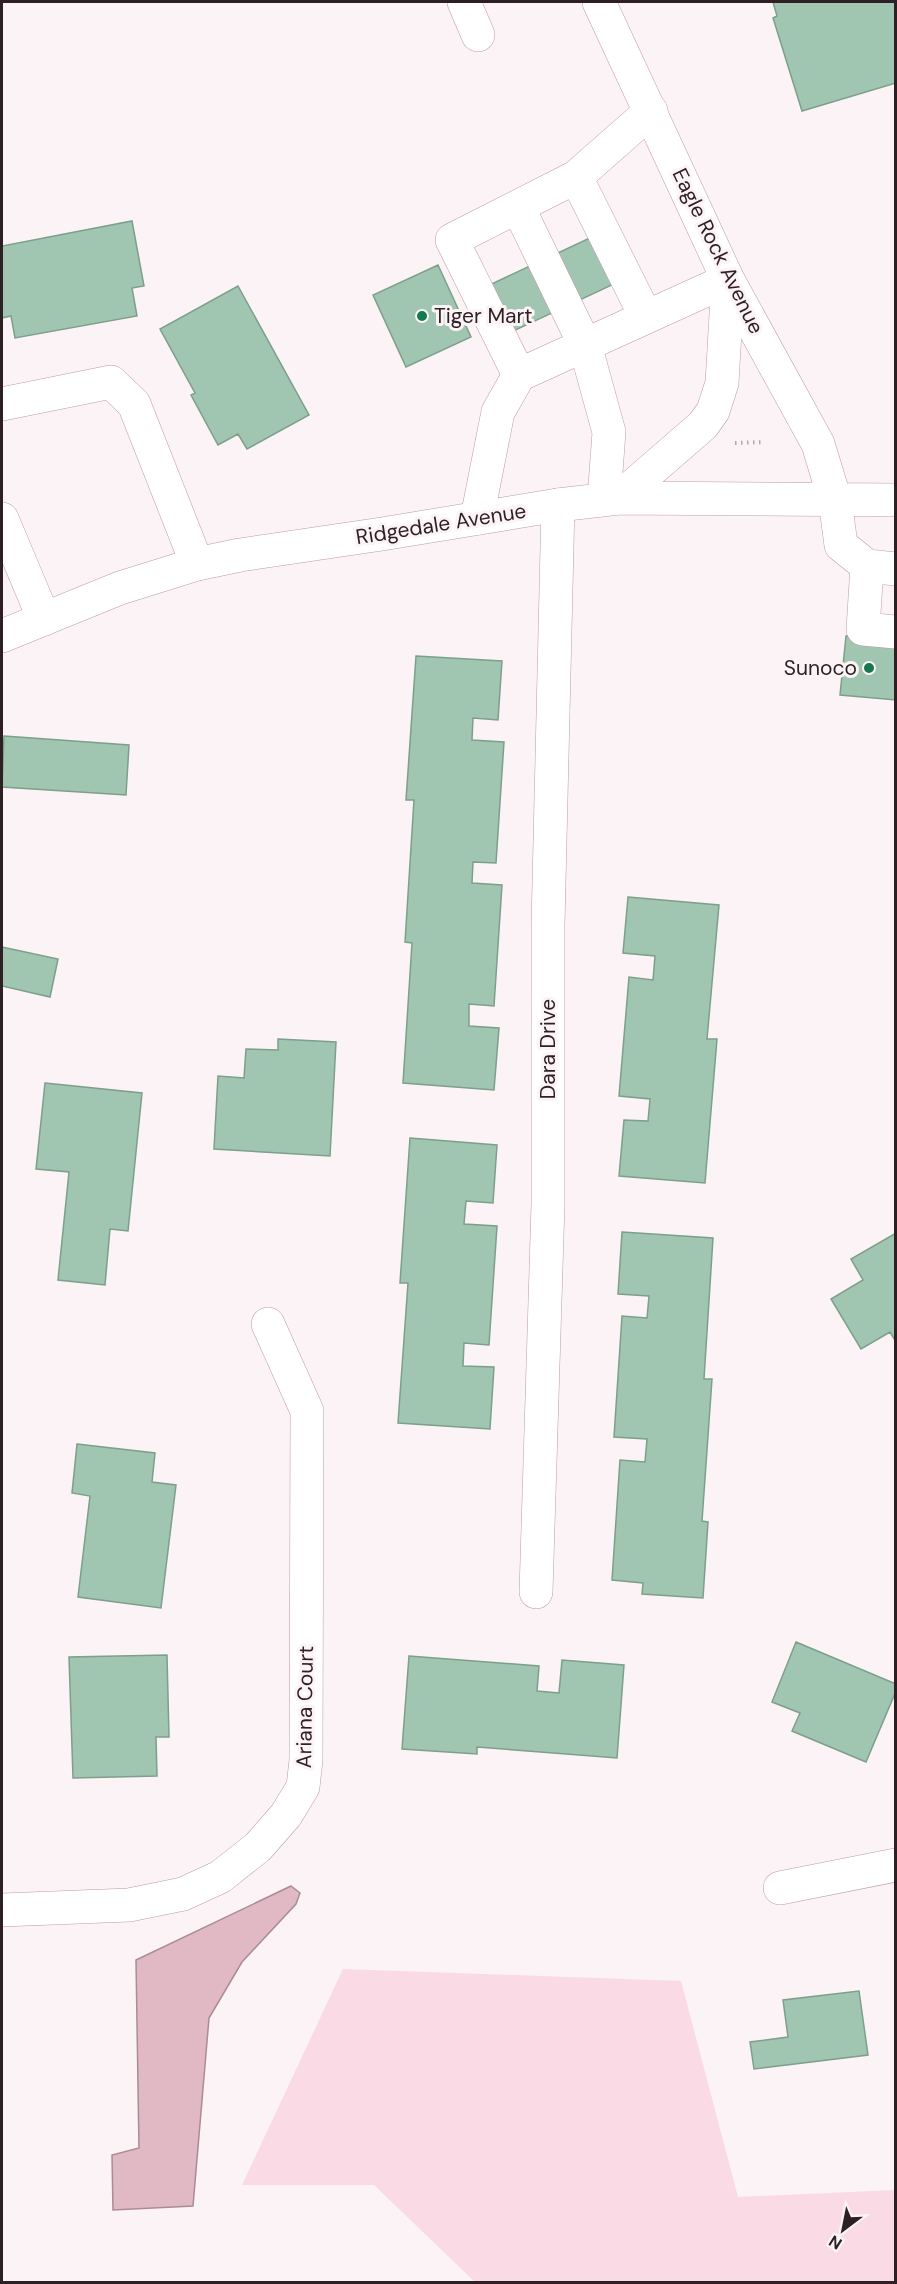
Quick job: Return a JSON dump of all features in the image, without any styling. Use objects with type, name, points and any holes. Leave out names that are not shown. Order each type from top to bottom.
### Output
[{"type":"street","points":[[464,2],[478,35]]},
{"type":"street","name":"Eagle Rock Avenue","points":[[599,2],[728,280],[818,444],[835,500],[842,546],[881,567]]},
{"type":"street","points":[[519,375],[452,240],[576,177],[651,111]]},
{"type":"street","points":[[576,177],[646,317]]},
{"type":"street","points":[[518,207],[585,345],[609,432],[611,499]]},
{"type":"street","points":[[477,518],[498,412],[519,375],[728,280],[722,383],[713,411],[703,424],[611,499]]},
{"type":"street","points":[[2,404],[111,382],[134,404],[197,564]]},
{"type":"street","name":"Ridgedale Avenue","points":[[2,636],[120,588],[197,564],[240,555],[558,505],[611,499],[896,500]]},
{"type":"street","name":"Dara Drive","points":[[536,1592],[548,1204],[548,925],[558,505]]},
{"type":"street","points":[[2,519],[44,619]]},
{"type":"street","points":[[881,567],[863,629],[896,632]]},
{"type":"street","name":"Ariana Court","points":[[2,1910],[129,1905],[183,1894],[220,1877],[258,1847],[286,1815],[303,1787],[306,1760],[307,1411],[268,1324]]},
{"type":"street","points":[[780,1888],[896,1865]]},
{"type":"path","points":[[735,443],[765,442]]},
{"type":"shaded area","points":[[291,1886],[300,1893],[296,1904],[242,1962],[209,2018],[193,2206],[113,2210],[112,2155],[139,2148],[136,1960]]},
{"type":"shaded area","points":[[343,1969],[681,1981],[738,2197],[895,2190],[895,2282],[475,2282],[374,2185],[242,2185]]},
{"type":"building","points":[[773,2],[896,2],[896,83],[802,111],[773,18],[777,16]]},
{"type":"building","points":[[132,221],[144,286],[132,288],[137,316],[15,338],[11,316],[2,318],[2,246]]},
{"type":"building","points":[[607,230],[629,277],[507,334],[485,287]]},
{"type":"building","name":"Tiger Mart","points":[[438,265],[471,337],[406,367],[373,295]]},
{"type":"building","points":[[238,286],[309,415],[247,449],[238,434],[218,445],[191,395],[195,393],[160,329]]},
{"type":"building","name":"Sunoco","points":[[846,636],[896,641],[896,700],[840,695]]},
{"type":"building","points":[[416,656],[502,661],[498,720],[473,718],[472,740],[504,742],[496,863],[473,862],[472,883],[502,885],[494,1006],[469,1004],[469,1026],[499,1028],[494,1090],[403,1083],[412,943],[405,942],[414,800],[406,800]]},
{"type":"building","points":[[4,736],[129,745],[126,795],[2,787]]},
{"type":"building","points":[[628,897],[719,905],[707,1039],[717,1039],[705,1183],[619,1176],[624,1120],[648,1121],[650,1099],[619,1096],[629,977],[653,980],[655,956],[623,953]]},
{"type":"building","points":[[2,947],[58,959],[50,997],[2,986]]},
{"type":"building","points":[[278,1039],[336,1042],[330,1156],[214,1149],[218,1076],[244,1078],[246,1049],[278,1050]]},
{"type":"building","points":[[45,1083],[142,1093],[128,1231],[110,1229],[105,1285],[58,1280],[69,1172],[36,1169]]},
{"type":"building","points":[[410,1138],[497,1145],[493,1203],[466,1201],[464,1224],[497,1226],[489,1345],[464,1343],[463,1366],[494,1367],[490,1429],[398,1423],[408,1283],[400,1283]]},
{"type":"building","points":[[622,1232],[713,1238],[704,1379],[712,1379],[702,1521],[708,1522],[703,1598],[642,1594],[643,1583],[612,1580],[620,1460],[645,1462],[647,1439],[614,1437],[622,1316],[647,1318],[649,1296],[618,1294]]},
{"type":"building","points":[[896,1233],[896,1342],[890,1332],[861,1349],[831,1299],[863,1280],[851,1259]]},
{"type":"building","points":[[77,1444],[155,1453],[152,1482],[176,1485],[161,1608],[78,1597],[90,1496],[72,1493]]},
{"type":"building","points":[[796,1642],[896,1684],[896,1691],[866,1762],[792,1731],[800,1713],[772,1702]]},
{"type":"building","points":[[167,1655],[169,1737],[156,1737],[157,1776],[73,1778],[69,1657]]},
{"type":"building","points":[[409,1656],[539,1666],[537,1691],[559,1693],[562,1660],[624,1665],[617,1758],[477,1747],[477,1754],[402,1749]]},
{"type":"building","points":[[859,1991],[868,2055],[754,2069],[750,2042],[788,2037],[783,2000]]},
{"type":"place","name":"Tiger Mart","points":[[422,316]]},
{"type":"place","name":"Sunoco","points":[[869,668]]}]
